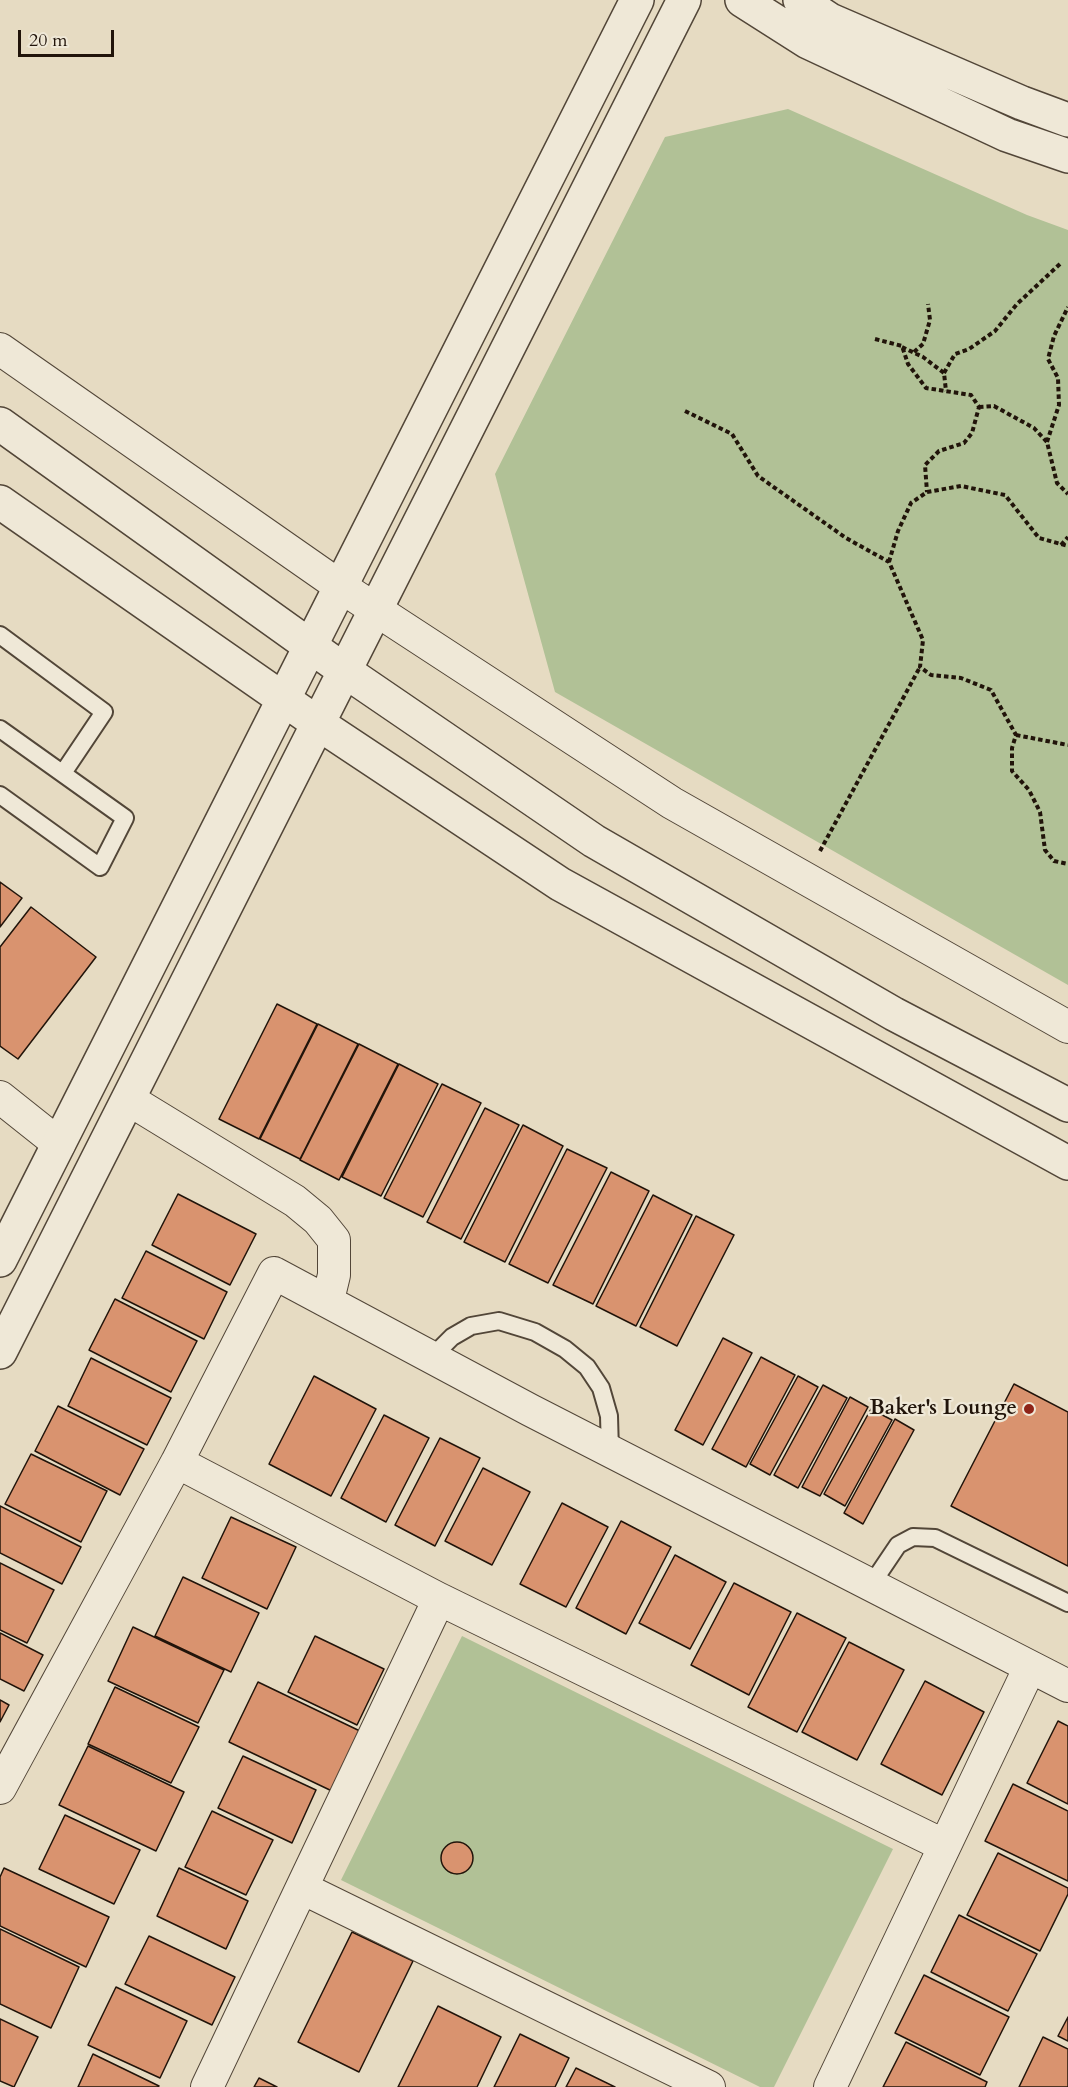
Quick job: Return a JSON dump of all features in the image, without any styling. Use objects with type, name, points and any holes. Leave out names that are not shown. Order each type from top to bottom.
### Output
[{"type":"street","points":[[0,1260],[637,0]]},
{"type":"street","points":[[0,1352],[684,0]]},
{"type":"street","points":[[742,0],[808,42],[1007,135],[1068,156]]},
{"type":"street","points":[[800,0],[830,20],[1022,103],[1068,120]]},
{"type":"street","points":[[540,194],[577,213]]},
{"type":"street","points":[[0,349],[341,587],[672,803],[1068,1027]]},
{"type":"street","points":[[0,424],[345,671],[594,841],[894,1014],[1068,1105]]},
{"type":"street","points":[[0,502],[318,724],[560,884],[1068,1163]]},
{"type":"street","points":[[0,1097],[59,1144]]},
{"type":"street","points":[[128,1099],[295,1201],[318,1220],[334,1240],[334,1275],[328,1300]]},
{"type":"street","points":[[0,1788],[177,1462],[274,1273],[610,1451],[1068,1686]]},
{"type":"street","points":[[177,1462],[439,1599],[943,1845]]},
{"type":"street","points":[[207,2087],[439,1599]]},
{"type":"street","points":[[830,2087],[943,1845],[1030,1667]]},
{"type":"street","points":[[302,1888],[709,2087]]},
{"type":"lane","points":[[0,635],[104,712],[63,773]]},
{"type":"lane","points":[[0,729],[125,818],[100,867],[0,795]]},
{"type":"lane","points":[[432,1357],[452,1336],[471,1326],[499,1321],[535,1332],[565,1349],[587,1367],[601,1388],[609,1416],[610,1451]]},
{"type":"lane","points":[[871,1585],[898,1545],[913,1537],[935,1538],[1068,1603]]},
{"type":"path","points":[[946,391],[944,373],[955,354],[969,349],[995,331],[1017,304],[1062,263]]},
{"type":"path","points":[[914,352],[923,344],[930,321],[928,304]]},
{"type":"path","points":[[1047,442],[1059,405],[1058,378],[1048,359],[1054,336],[1068,307]]},
{"type":"path","points":[[875,339],[902,346],[944,373]]},
{"type":"path","points":[[902,346],[908,364],[926,388],[970,395],[979,407]]},
{"type":"path","points":[[979,407],[994,406],[1034,428],[1047,442],[1057,483],[1068,494]]},
{"type":"path","points":[[927,492],[925,465],[939,451],[964,443],[972,433],[979,407]]},
{"type":"path","points":[[685,411],[732,434],[758,476],[846,538],[889,562],[923,640],[920,668],[805,878]]},
{"type":"path","points":[[889,562],[898,531],[911,503],[927,492],[961,486],[1005,495],[1039,538],[1068,546]]},
{"type":"path","points":[[1061,544],[1068,537]]},
{"type":"path","points":[[920,668],[931,675],[961,678],[991,690],[1016,735],[1012,748],[1012,771],[1029,790],[1040,812],[1046,849],[1054,861],[1068,864]]},
{"type":"path","points":[[1016,735],[1068,745]]},
{"type":"green space","points":[[788,109],[1027,215],[1068,230],[1068,985],[555,692],[495,474],[665,137]]},
{"type":"green space","points":[[462,1636],[893,1849],[774,2087],[760,2087],[341,1880]]},
{"type":"building","points":[[0,882],[22,898],[0,927]]},
{"type":"building","points":[[31,907],[96,957],[18,1059],[0,1046],[0,947]]},
{"type":"building","points":[[277,1004],[317,1024],[259,1139],[219,1119]]},
{"type":"building","points":[[318,1024],[358,1044],[300,1159],[260,1139]]},
{"type":"building","points":[[359,1044],[398,1064],[339,1180],[300,1160]]},
{"type":"building","points":[[399,1064],[438,1084],[381,1196],[342,1177]]},
{"type":"building","points":[[442,1084],[481,1103],[423,1217],[384,1198]]},
{"type":"building","points":[[485,1108],[519,1125],[461,1239],[427,1222]]},
{"type":"building","points":[[523,1125],[563,1146],[505,1262],[464,1242]]},
{"type":"building","points":[[567,1149],[607,1168],[548,1283],[509,1264]]},
{"type":"building","points":[[611,1172],[649,1191],[593,1304],[553,1285]]},
{"type":"building","points":[[178,1194],[256,1234],[230,1285],[152,1245]]},
{"type":"building","points":[[653,1195],[692,1215],[636,1326],[596,1306]]},
{"type":"building","points":[[696,1216],[734,1235],[677,1346],[640,1327]]},
{"type":"building","points":[[146,1251],[227,1292],[204,1339],[122,1298]]},
{"type":"building","points":[[115,1299],[197,1341],[171,1392],[89,1350]]},
{"type":"building","points":[[723,1338],[752,1353],[703,1445],[675,1430]]},
{"type":"building","points":[[761,1357],[795,1375],[746,1467],[712,1449]]},
{"type":"building","points":[[91,1358],[171,1398],[147,1445],[68,1406]]},
{"type":"building","points":[[314,1376],[376,1409],[331,1496],[269,1464]]},
{"type":"building","points":[[798,1376],[818,1387],[770,1475],[750,1464]]},
{"type":"building","points":[[1014,1384],[1068,1412],[1068,1566],[951,1506]]},
{"type":"building","points":[[823,1385],[847,1398],[798,1488],[774,1475]]},
{"type":"building","points":[[850,1397],[868,1407],[820,1496],[802,1487]]},
{"type":"building","points":[[58,1406],[144,1449],[120,1495],[35,1451]]},
{"type":"building","points":[[871,1409],[892,1420],[845,1506],[824,1494]]},
{"type":"building","points":[[384,1415],[429,1438],[386,1522],[341,1498]]},
{"type":"building","points":[[895,1419],[914,1430],[863,1524],[844,1513]]},
{"type":"building","points":[[440,1438],[480,1458],[435,1546],[395,1525]]},
{"type":"building","points":[[31,1454],[107,1491],[81,1542],[5,1504]]},
{"type":"building","points":[[483,1468],[530,1492],[492,1565],[445,1541]]},
{"type":"building","points":[[562,1503],[608,1527],[566,1607],[520,1584]]},
{"type":"building","points":[[0,1506],[81,1547],[62,1584],[0,1553]]},
{"type":"building","points":[[231,1517],[296,1547],[267,1609],[202,1578]]},
{"type":"building","points":[[621,1521],[671,1547],[626,1634],[576,1608]]},
{"type":"building","points":[[675,1555],[726,1582],[690,1649],[639,1623]]},
{"type":"building","points":[[0,1563],[54,1590],[27,1643],[0,1630]]},
{"type":"building","points":[[183,1577],[259,1613],[231,1672],[155,1636]]},
{"type":"building","points":[[734,1583],[791,1612],[749,1695],[691,1665]]},
{"type":"building","points":[[797,1613],[846,1638],[797,1732],[748,1707]]},
{"type":"building","points":[[133,1627],[224,1670],[198,1723],[108,1681]]},
{"type":"building","points":[[0,1633],[43,1655],[24,1691],[0,1679]]},
{"type":"building","points":[[315,1636],[384,1669],[357,1725],[288,1692]]},
{"type":"building","points":[[849,1642],[904,1670],[857,1760],[802,1732]]},
{"type":"building","points":[[925,1681],[984,1712],[942,1795],[881,1764]]},
{"type":"building","points":[[258,1682],[362,1732],[334,1792],[229,1742]]},
{"type":"building","points":[[115,1687],[199,1727],[171,1783],[88,1744]]},
{"type":"building","points":[[0,1700],[9,1705],[0,1722]]},
{"type":"building","points":[[1058,1721],[1068,1726],[1068,1804],[1027,1783]]},
{"type":"building","points":[[88,1746],[184,1792],[156,1851],[59,1805]]},
{"type":"building","points":[[243,1756],[316,1790],[292,1843],[218,1808]]},
{"type":"building","points":[[1013,1784],[1068,1811],[1068,1881],[985,1841]]},
{"type":"building","points":[[212,1811],[273,1840],[246,1895],[185,1867]]},
{"type":"building","points":[[65,1815],[140,1850],[114,1904],[39,1869]]},
{"type":"building","points":[[457,1842],[469,1846],[473,1858],[469,1870],[457,1874],[445,1870],[441,1858],[445,1846]]},
{"type":"building","points":[[998,1853],[1068,1888],[1068,1894],[1040,1951],[967,1915]]},
{"type":"building","points":[[4,1868],[109,1917],[86,1967],[0,1926],[0,1877]]},
{"type":"building","points":[[179,1868],[248,1901],[226,1949],[157,1916]]},
{"type":"building","points":[[959,1915],[1037,1954],[1008,2011],[931,1972]]},
{"type":"building","points":[[0,1929],[79,1967],[51,2028],[0,2004]]},
{"type":"building","points":[[352,1932],[413,1961],[359,2072],[298,2042]]},
{"type":"building","points":[[149,1936],[235,1977],[212,2025],[125,1984]]},
{"type":"building","points":[[924,1975],[1009,2017],[980,2075],[895,2033]]},
{"type":"building","points":[[116,1987],[187,2021],[160,2078],[88,2045]]},
{"type":"building","points":[[438,2006],[501,2037],[477,2087],[398,2087]]},
{"type":"building","points":[[1068,2017],[1068,2041],[1058,2036]]},
{"type":"building","points":[[0,2019],[38,2037],[14,2087],[0,2081]]},
{"type":"building","points":[[520,2034],[569,2058],[555,2087],[494,2087]]},
{"type":"building","points":[[1043,2037],[1068,2049],[1068,2087],[1019,2087]]},
{"type":"building","points":[[906,2042],[987,2082],[985,2087],[883,2087]]},
{"type":"building","points":[[93,2054],[159,2086],[78,2087]]},
{"type":"building","points":[[576,2068],[615,2087],[566,2087]]},
{"type":"building","points":[[259,2078],[277,2087],[254,2087]]},
{"type":"place","name":"Baker's Lounge","points":[[1029,1409]]}]
